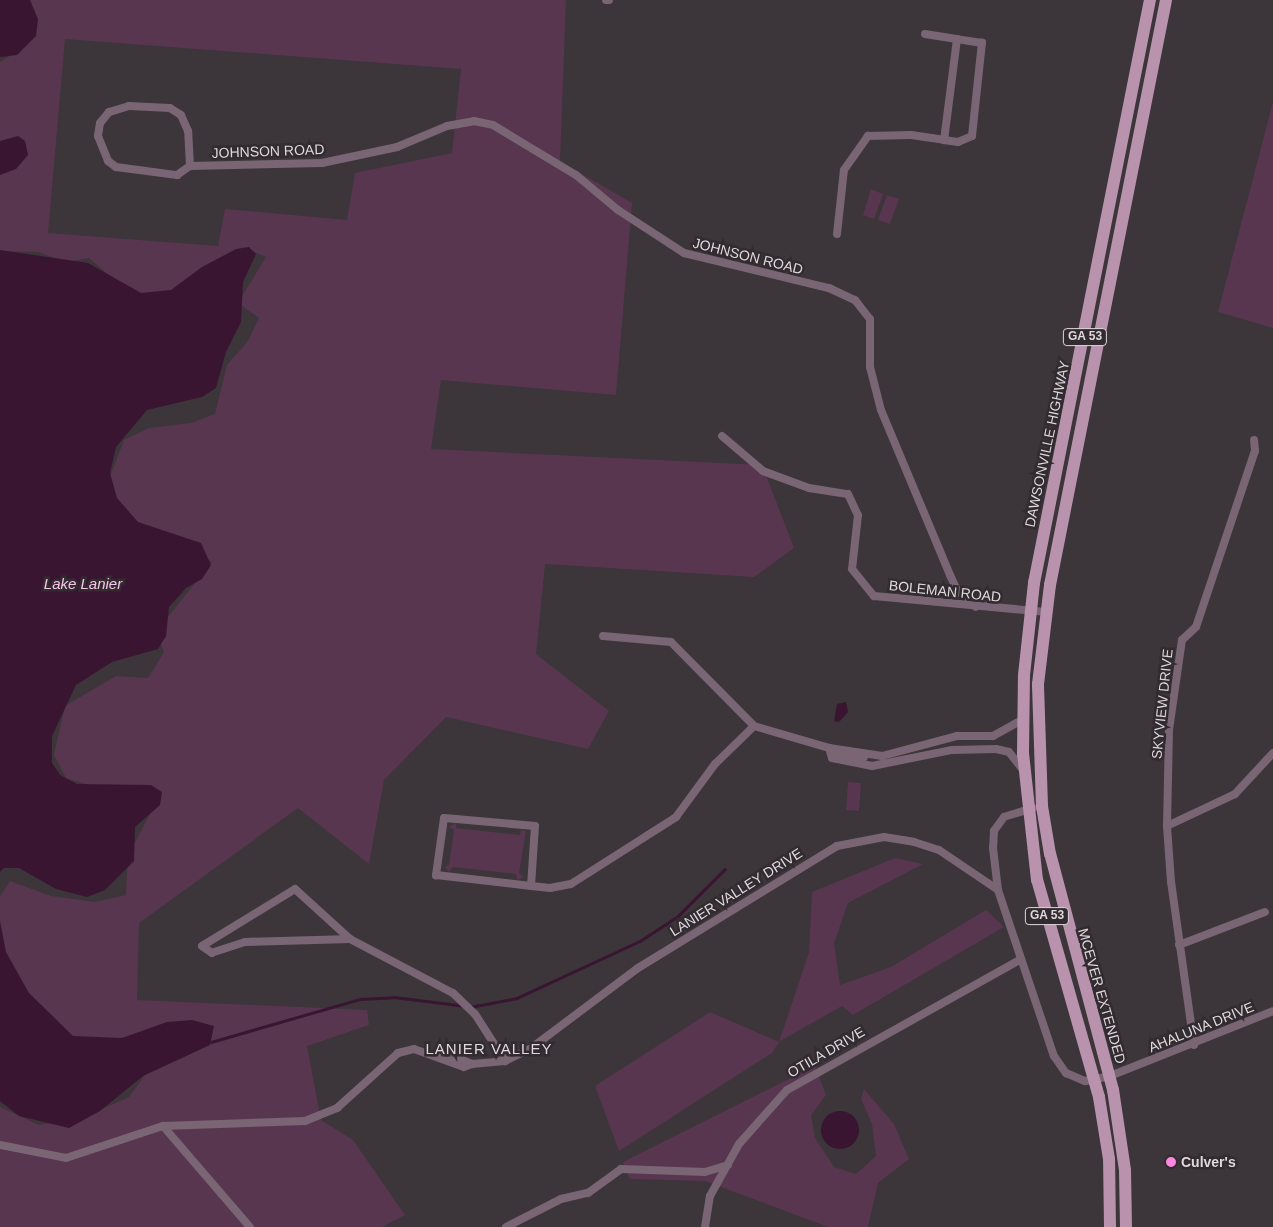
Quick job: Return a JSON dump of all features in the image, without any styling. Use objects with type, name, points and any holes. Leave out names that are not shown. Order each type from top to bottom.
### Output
[{"type":"main road","name":"DAWSONVILLE HIGHWAY","points":[[1037,807],[1027,775],[1022,720],[1029,611],[1150,0]]},
{"type":"main road","name":"DAWSONVILLE HIGHWAY","points":[[1110,1227],[1108,1152],[1094,1080],[1037,880],[1038,684],[1045,612],[1142,132],[1166,0]]},
{"type":"main road","name":"MCEVER EXTENDED","points":[[1037,807],[1057,891],[1110,1076]]},
{"type":"main road","name":"GA 53","points":[[1110,1076],[1125,1170],[1126,1227]]},
{"type":"street","points":[[836,234],[844,170],[868,136],[911,134],[967,142],[974,122],[982,43],[925,34]]},
{"type":"street","points":[[944,140],[957,39]]},
{"type":"street","name":"JOHNSON ROAD","points":[[190,166],[188,131],[181,116],[170,108],[129,106],[109,112],[100,123],[98,136],[108,161],[116,167],[177,174],[190,166],[322,164],[397,147],[454,124],[493,125],[576,175],[618,210],[684,253],[829,288],[855,300],[870,319],[870,367],[881,410],[957,590],[976,607]]},
{"type":"street","points":[[1124,129],[1142,132]]},
{"type":"street","name":"BOLEMAN ROAD","points":[[722,436],[763,471],[809,488],[848,494],[858,515],[852,570],[874,596],[1045,612]]},
{"type":"street","name":"SKYVIEW DRIVE","points":[[1194,1045],[1179,945],[1167,826],[1169,730],[1182,640],[1196,627],[1255,451],[1254,440]]},
{"type":"street","points":[[603,636],[671,642],[754,726],[829,748],[852,758],[889,765],[952,750],[976,749],[1008,752],[1027,775]]},
{"type":"street","points":[[829,748],[832,758],[886,755],[958,736],[1004,734],[1022,720]]},
{"type":"street","points":[[530,886],[535,826],[444,818],[436,875],[530,886],[570,884],[654,835],[676,817],[715,764],[754,726]]},
{"type":"street","points":[[975,736],[976,749]]},
{"type":"street","points":[[1167,826],[1235,794],[1273,753]]},
{"type":"street","points":[[886,755],[889,765]]},
{"type":"street","points":[[1037,807],[1010,812],[994,831],[998,890],[1059,1066],[1076,1078],[1094,1080]]},
{"type":"street","name":"LANIER VALLEY DRIVE","points":[[505,1061],[544,1040],[630,973],[837,846],[877,838],[914,842],[938,850],[998,890]]},
{"type":"street","points":[[0,1145],[66,1158],[163,1126],[305,1121],[337,1108],[398,1053],[414,1048],[438,1055],[464,1066],[505,1061],[475,1014],[453,993],[350,939],[295,890],[202,946],[212,953],[245,942],[350,939]]},
{"type":"street","points":[[1179,945],[1265,912]]},
{"type":"street","name":"OTILA DRIVE","points":[[705,1227],[710,1196],[739,1144],[787,1090],[805,1076],[1021,959]]},
{"type":"street","name":"AHALUNA DRIVE","points":[[1094,1080],[1110,1076],[1194,1045],[1273,1011]]},
{"type":"street","points":[[163,1126],[250,1227]]},
{"type":"street","points":[[508,1226],[560,1199],[588,1193],[621,1168],[705,1172],[728,1165]]},
{"type":"shaded area","points":[[19,0],[566,0],[560,161],[632,203],[616,395],[441,380],[431,449],[762,465],[794,548],[754,577],[545,564],[536,654],[609,711],[588,749],[446,717],[384,780],[369,864],[298,808],[139,923],[137,1000],[367,1010],[369,1025],[307,1046],[321,1120],[353,1140],[405,1215],[382,1227],[0,1227],[0,1107],[39,1125],[84,1117],[129,1097],[151,1067],[70,1038],[25,989],[0,948],[0,896],[10,881],[51,896],[95,902],[126,895],[128,855],[155,805],[66,778],[54,755],[65,706],[116,676],[148,678],[164,652],[156,632],[212,562],[196,551],[151,539],[120,511],[109,479],[124,440],[149,428],[191,423],[215,414],[227,365],[248,341],[259,318],[238,303],[266,257],[247,249],[178,292],[148,297],[127,291],[89,258],[66,262],[38,252],[0,251],[0,62],[27,45]],"holes":[[[65,39],[461,69],[452,153],[355,173],[347,220],[225,209],[218,246],[48,233]]]},
{"type":"shaded area","points":[[1273,102],[1273,328],[1218,312]]},
{"type":"shaded area","points":[[871,189],[883,194],[874,219],[863,215]]},
{"type":"shaded area","points":[[887,195],[899,199],[890,224],[878,220]]},
{"type":"shaded area","points":[[848,782],[861,783],[859,811],[846,810]]},
{"type":"shaded area","points":[[456,823],[456,828],[520,835],[521,830],[526,831],[519,873],[524,877],[517,880],[516,874],[453,867],[449,872],[445,867],[449,865],[454,830],[449,827]]},
{"type":"shaded area","points":[[895,858],[923,864],[848,903],[834,943],[840,985],[891,967],[986,910],[1004,927],[853,1015],[842,1006],[780,1041],[772,1053],[619,1151],[595,1086],[710,1012],[779,1042],[809,952],[812,892]]},
{"type":"shaded area","points":[[815,1066],[826,1095],[811,1115],[815,1138],[834,1167],[856,1174],[876,1156],[872,1124],[861,1099],[864,1089],[894,1124],[909,1159],[878,1183],[868,1227],[828,1227],[705,1181],[630,1179],[623,1162]]},
{"type":"water","points":[[0,0],[30,0],[38,19],[36,36],[17,55],[0,57]]},
{"type":"water","points":[[18,136],[25,141],[28,155],[16,169],[0,175],[0,141]]},
{"type":"water","name":"Lake Lanier","points":[[249,247],[256,254],[243,282],[241,322],[226,352],[216,388],[202,397],[147,410],[116,447],[110,473],[117,498],[138,522],[201,543],[211,565],[202,579],[186,588],[169,607],[166,636],[158,649],[112,662],[76,685],[52,736],[52,763],[60,775],[77,784],[151,785],[162,792],[160,805],[135,827],[134,861],[105,890],[87,897],[56,889],[19,868],[4,868],[0,872],[0,250],[88,263],[141,293],[171,290],[202,267],[236,249]]},
{"type":"water","points":[[846,702],[848,712],[839,722],[834,721],[837,704]]},
{"type":"water","points":[[0,921],[6,952],[29,993],[73,1036],[122,1038],[167,1022],[192,1020],[214,1026],[210,1045],[143,1076],[100,1111],[69,1128],[19,1116],[0,1101]]},
{"type":"water","points":[[840,1111],[854,1116],[859,1130],[854,1144],[840,1149],[826,1144],[821,1130],[826,1116]]},
{"type":"waterway","points":[[470,1007],[517,998],[640,941],[678,916],[725,869]]},
{"type":"waterway","points":[[211,1042],[360,999],[394,997],[465,1006]]},
{"type":"place","name":"Culver's","points":[[1171,1162]]},
{"type":"district","name":"LANIER VALLEY","points":[[489,1049]]}]
